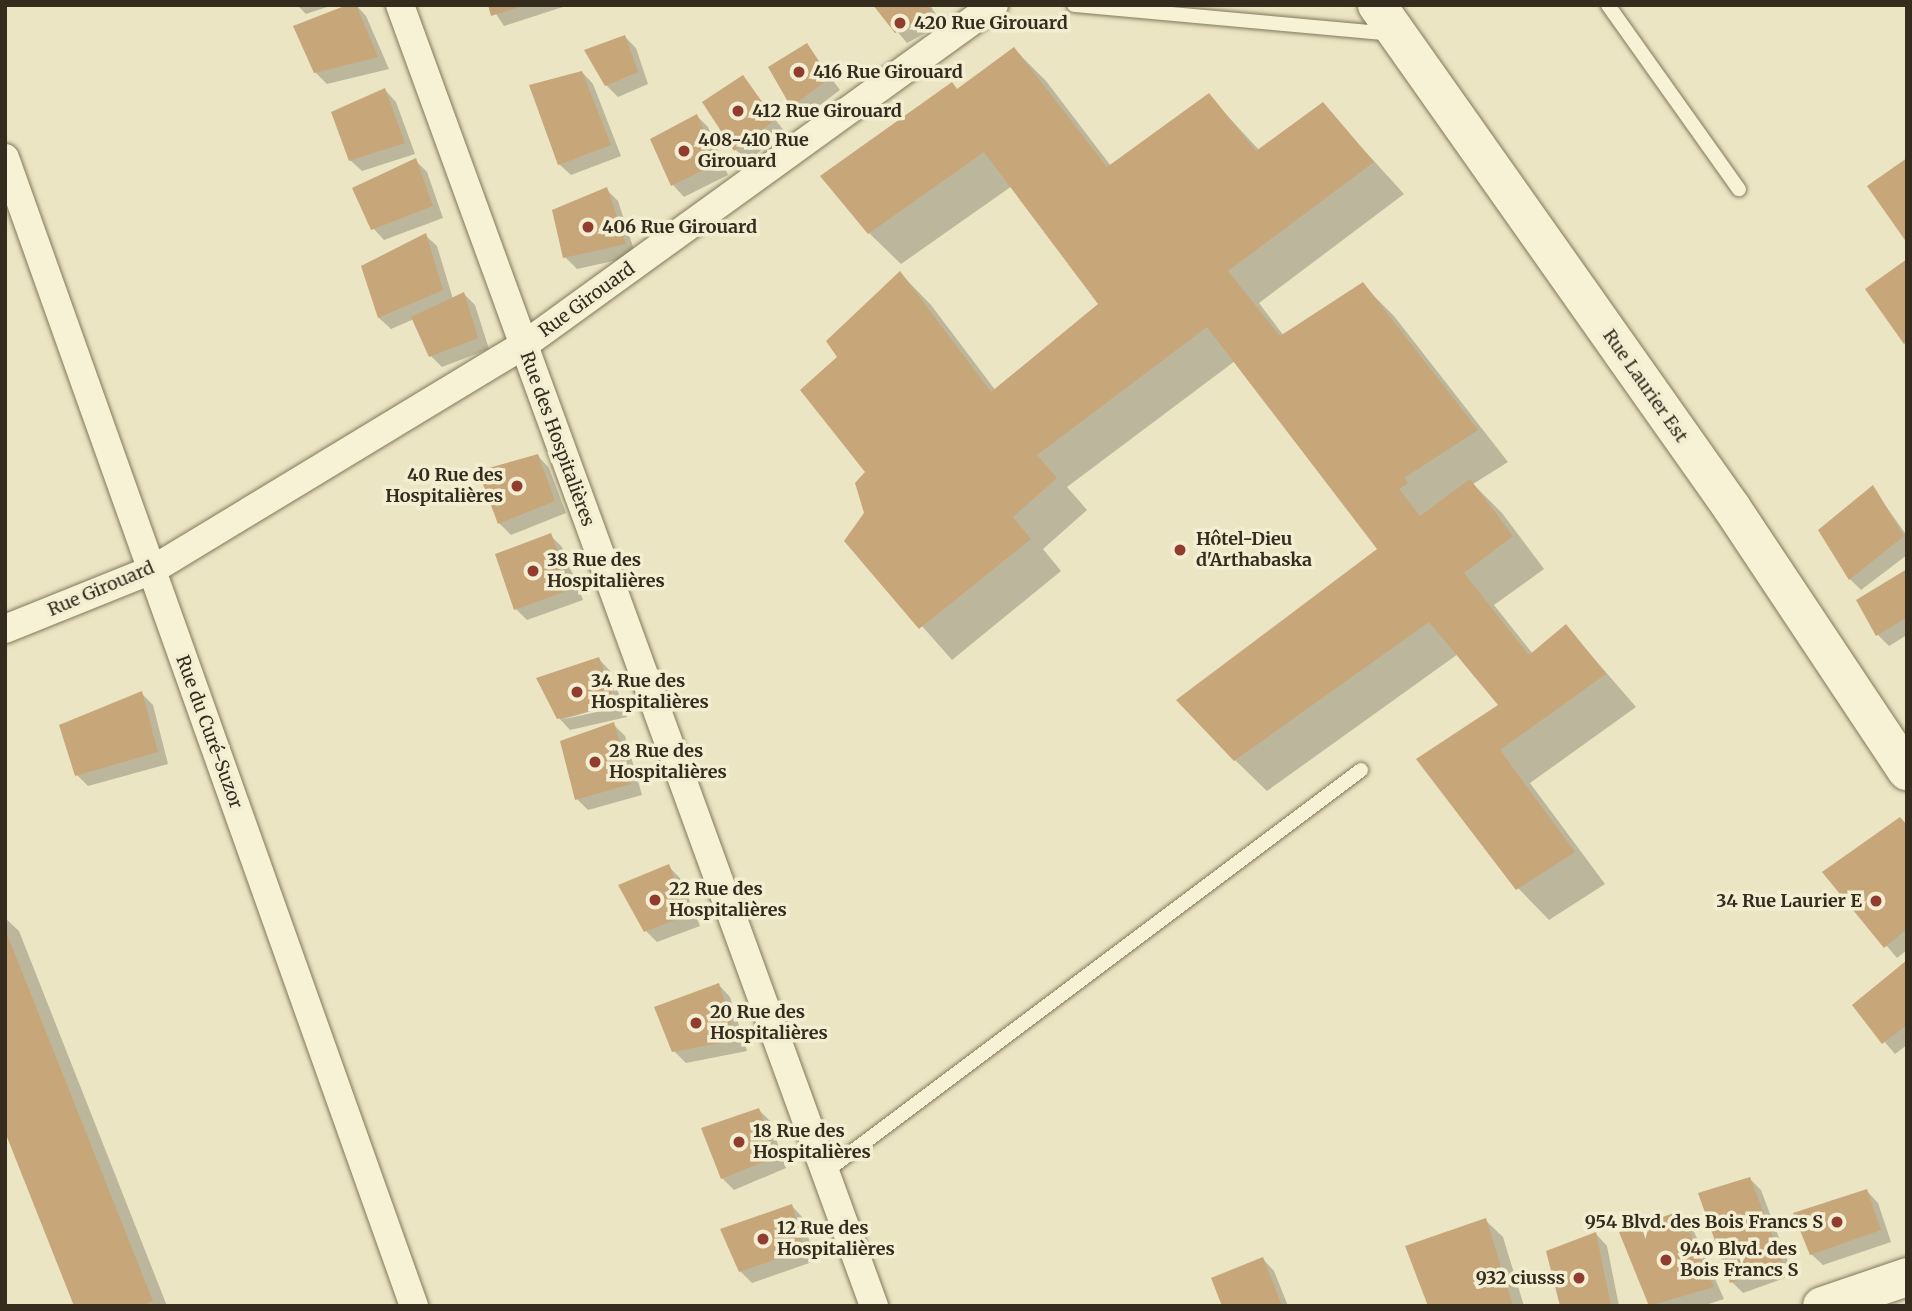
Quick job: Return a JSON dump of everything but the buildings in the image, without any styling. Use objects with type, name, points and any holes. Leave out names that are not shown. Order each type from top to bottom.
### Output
[{"type":"street","name":"Rue des Hospitalières","points":[[400,5],[874,1306]]},
{"type":"street","name":"Rue Girouard","points":[[5,629],[152,570],[523,345],[994,5]]},
{"type":"street","name":"Rue Laurier Est","points":[[1387,20],[1732,508],[1907,771]]},
{"type":"street","name":"Rue du Curé-Suzor","points":[[5,158],[414,1306]]},
{"type":"street","points":[[1822,1306],[1888,1290]]},
{"type":"lane","points":[[1074,5],[1387,20]]},
{"type":"lane","points":[[1608,5],[1739,188]]},
{"type":"lane","points":[[825,1172],[1361,770]]},
{"type":"place","name":"420 Rue Girouard","points":[[900,23]]},
{"type":"place","name":"416 Rue Girouard","points":[[799,72]]},
{"type":"place","name":"412 Rue Girouard","points":[[738,111]]},
{"type":"place","name":"408-410 Rue Girouard","points":[[684,151]]},
{"type":"place","name":"406 Rue Girouard","points":[[588,227]]},
{"type":"place","name":"40 Rue des Hospitalières","points":[[517,486]]},
{"type":"place","name":"Hôtel-Dieu d'Arthabaska","points":[[1180,550]]},
{"type":"place","name":"38 Rue des Hospitalières","points":[[533,571]]},
{"type":"place","name":"34 Rue des Hospitalières","points":[[577,692]]},
{"type":"place","name":"28 Rue des Hospitalières","points":[[595,762]]},
{"type":"place","name":"22 Rue des Hospitalières","points":[[655,900]]},
{"type":"place","name":"34 Rue Laurier E","points":[[1876,901]]},
{"type":"place","name":"20 Rue des Hospitalières","points":[[696,1023]]},
{"type":"place","name":"18 Rue des Hospitalières","points":[[739,1142]]},
{"type":"place","name":"954 Blvd. des Bois Francs S","points":[[1837,1222]]},
{"type":"place","name":"12 Rue des Hospitalières","points":[[763,1239]]},
{"type":"place","name":"940 Blvd. des Bois Francs S","points":[[1666,1260]]},
{"type":"place","name":"932 ciusss","points":[[1579,1278]]}]
